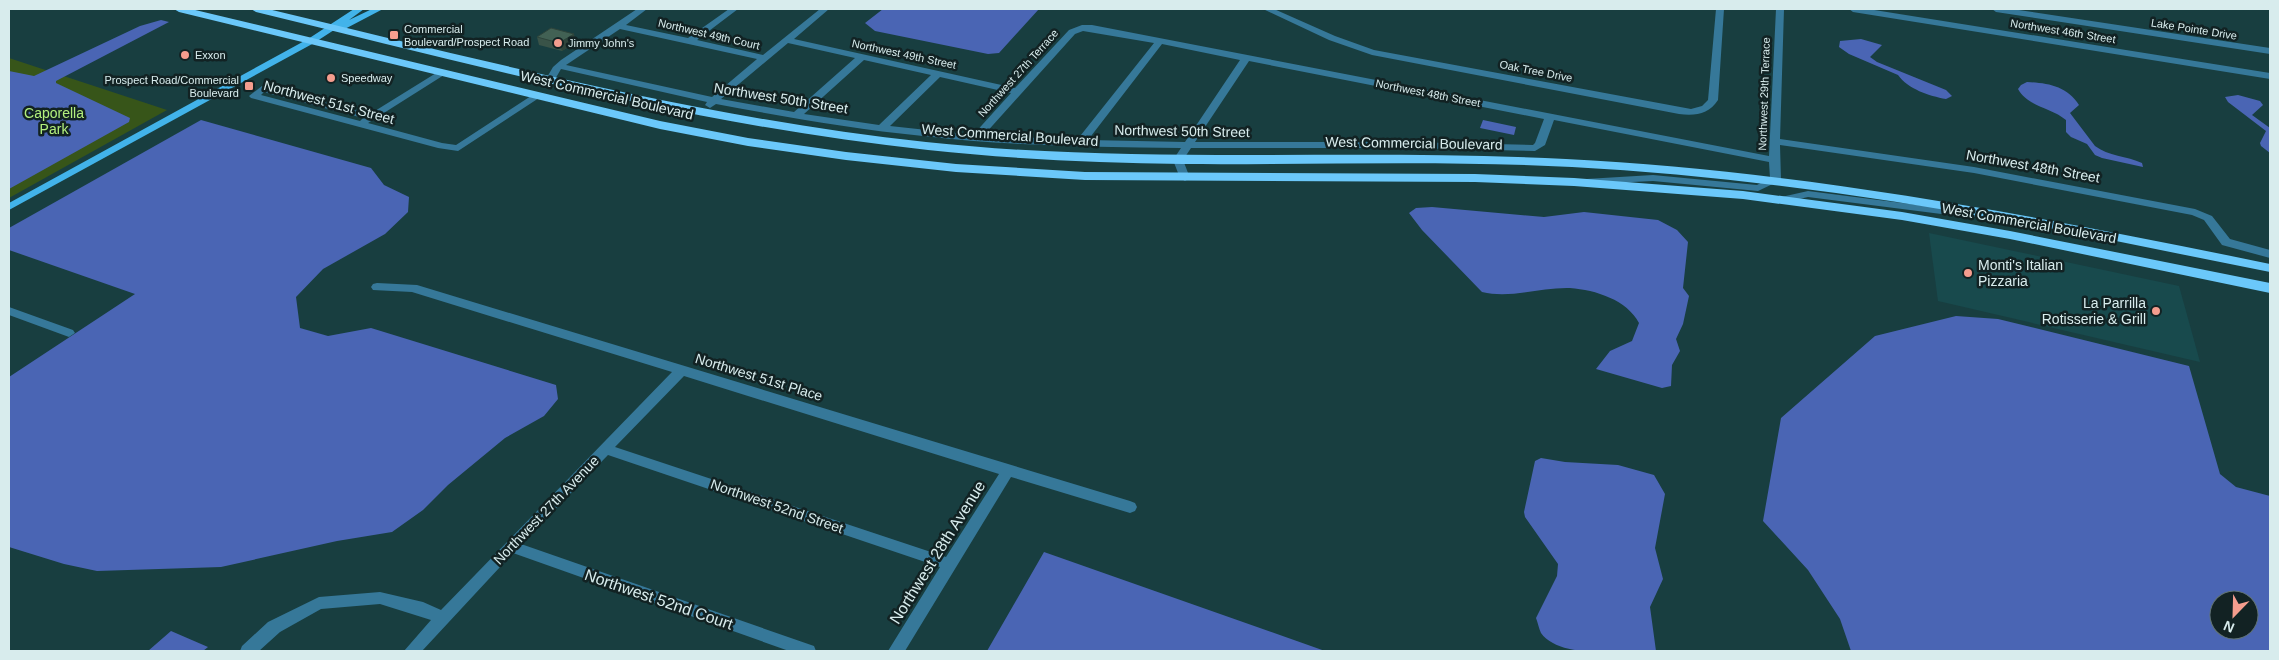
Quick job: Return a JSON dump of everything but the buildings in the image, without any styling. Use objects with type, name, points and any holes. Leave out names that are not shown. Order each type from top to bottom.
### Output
[{"type":"highway","name":"West Commercial Boulevard","points":[[179,9],[537,96],[702,133],[846,156],[1014,172],[1185,178],[1475,178],[1574,182],[1743,194],[1902,216],[2010,235],[2270,288]]},
{"type":"highway","name":"West Commercial Boulevard","points":[[256,9],[707,114],[788,128],[928,146],[1045,155],[1178,160],[1466,159],[1679,170],[1776,180],[2003,214],[2270,268]]},
{"type":"highway","points":[[537,96],[566,93],[648,110],[707,114]]},
{"type":"main road","points":[[336,28],[360,9]]},
{"type":"main road","points":[[9,207],[311,41],[379,9]]},
{"type":"street","points":[[551,79],[559,66],[643,9]]},
{"type":"street","points":[[690,41],[734,9]]},
{"type":"street","points":[[707,114],[713,101],[825,9]]},
{"type":"street","name":"Oak Tree Drive","points":[[1270,9],[1359,49],[1392,57],[1674,110],[1696,112],[1708,107],[1713,100],[1720,9]]},
{"type":"street","name":"Northwest 29th Terrace","points":[[1776,180],[1774,141],[1780,9]]},
{"type":"street","name":"Northwest 46th Street","points":[[1853,9],[2270,76]]},
{"type":"street","name":"Lake Pointe Drive","points":[[1996,9],[2270,51]]},
{"type":"street","name":"Northwest 49th Court","points":[[619,26],[764,58]]},
{"type":"street","name":"Northwest 48th Street","points":[[1082,28],[1092,28],[1774,160]]},
{"type":"street","name":"Northwest 27th Terrace","points":[[976,138],[1072,32],[1082,28]]},
{"type":"street","name":"Northwest 49th Street","points":[[785,40],[1018,92]]},
{"type":"street","points":[[1080,143],[1160,41]]},
{"type":"street","points":[[796,116],[862,57]]},
{"type":"street","points":[[1185,178],[1178,160],[1246,58]]},
{"type":"street","name":"Northwest 50th Street","points":[[559,66],[713,101],[796,116],[976,138],[1080,143],[1187,145],[1535,148],[1541,142],[1550,117]]},
{"type":"street","points":[[360,124],[441,73]]},
{"type":"street","points":[[882,128],[938,74]]},
{"type":"street","name":"Northwest 51st Street","points":[[371,117],[268,90],[262,89],[254,96],[442,146],[458,148],[537,96]]},
{"type":"street","name":"Northwest 48th Street","points":[[1774,141],[1974,170],[2195,212],[2208,218],[2217,228],[2222,238],[2231,244],[2270,254]]},
{"type":"street","name":"West Commercial Boulevard","points":[[1574,182],[1653,178],[1758,188],[1776,180]]},
{"type":"street","name":"West Commercial Boulevard","points":[[1780,200],[1808,194],[1957,213],[2003,214]]},
{"type":"street","name":"Northwest 51st Place","points":[[377,287],[413,288],[1008,471],[1130,506]]},
{"type":"street","points":[[9,311],[70,333]]},
{"type":"street","name":"Northwest 27th Avenue","points":[[412,651],[510,546],[681,371]]},
{"type":"street","name":"Northwest 52nd Street","points":[[606,449],[949,564]]},
{"type":"street","name":"Northwest 28th Avenue","points":[[896,651],[1008,471]]},
{"type":"street","name":"Northwest 52nd Court","points":[[510,546],[808,651]]},
{"type":"street","points":[[248,651],[274,628],[319,603],[380,598],[423,609],[444,618]]},
{"type":"shaded area","points":[[1929,233],[2179,286],[2200,362],[1938,301]]},
{"type":"green space","name":"Caporella Park","points":[[9,58],[167,110],[9,198]]},
{"type":"water","points":[[883,9],[1039,9],[999,53],[988,54],[875,31],[865,23]]},
{"type":"water","name":"Caporella Park","points":[[161,20],[169,22],[56,81],[56,83],[130,118],[129,122],[9,189],[9,71],[34,76],[140,26]]},
{"type":"water","points":[[1861,39],[1882,45],[1870,57],[1877,62],[1946,90],[1952,96],[1946,99],[1919,91],[1907,84],[1898,75],[1849,54],[1839,47],[1840,41]]},
{"type":"water","points":[[2027,82],[2050,85],[2069,94],[2079,105],[2070,113],[2095,146],[2106,152],[2142,163],[2143,167],[2095,155],[2087,144],[2071,137],[2066,132],[2066,120],[2022,95],[2018,89]]},
{"type":"water","points":[[2238,95],[2260,101],[2263,105],[2252,115],[2270,128],[2270,153],[2260,143],[2266,131],[2228,102],[2225,97]]},
{"type":"water","points":[[201,120],[371,168],[384,185],[409,197],[408,212],[385,234],[323,269],[296,297],[300,328],[328,336],[371,328],[556,385],[558,399],[544,416],[505,438],[448,485],[423,510],[392,532],[337,541],[221,567],[97,571],[64,564],[9,547],[9,377],[135,294],[9,250],[9,228]]},
{"type":"water","points":[[1483,120],[1516,127],[1514,135],[1480,128]]},
{"type":"water","points":[[1432,207],[1544,217],[1584,212],[1658,220],[1677,230],[1688,242],[1683,288],[1689,296],[1683,324],[1676,339],[1680,351],[1672,365],[1671,386],[1662,388],[1596,369],[1610,351],[1632,341],[1639,323],[1634,315],[1619,302],[1590,291],[1570,288],[1515,294],[1482,292],[1422,230],[1409,213],[1416,208]]},
{"type":"water","points":[[1956,316],[1998,319],[2189,366],[2220,474],[2236,487],[2270,496],[2270,651],[1851,651],[1840,619],[1808,570],[1763,521],[1781,418],[1875,336]]},
{"type":"water","points":[[1541,458],[1565,462],[1618,465],[1654,475],[1665,494],[1655,548],[1663,579],[1650,607],[1656,651],[1578,651],[1550,642],[1541,633],[1536,618],[1557,576],[1558,564],[1525,517],[1524,512],[1535,461]]},
{"type":"water","points":[[1044,552],[1325,651],[987,651]]},
{"type":"water","points":[[171,631],[208,647],[203,651],[148,651]]},
{"type":"place","name":"Commercial Boulevard/Prospect Road","points":[[394,35]]},
{"type":"place","name":"Jimmy John's","points":[[558,43]]},
{"type":"place","name":"Exxon","points":[[185,55]]},
{"type":"place","name":"Speedway","points":[[331,78]]},
{"type":"place","name":"Prospect Road/Commercial Boulevard","points":[[249,86]]},
{"type":"place","name":"Monti's Italian Pizzaria","points":[[1968,273]]},
{"type":"place","name":"La Parrilla Rotisserie & Grill","points":[[2156,311]]}]
